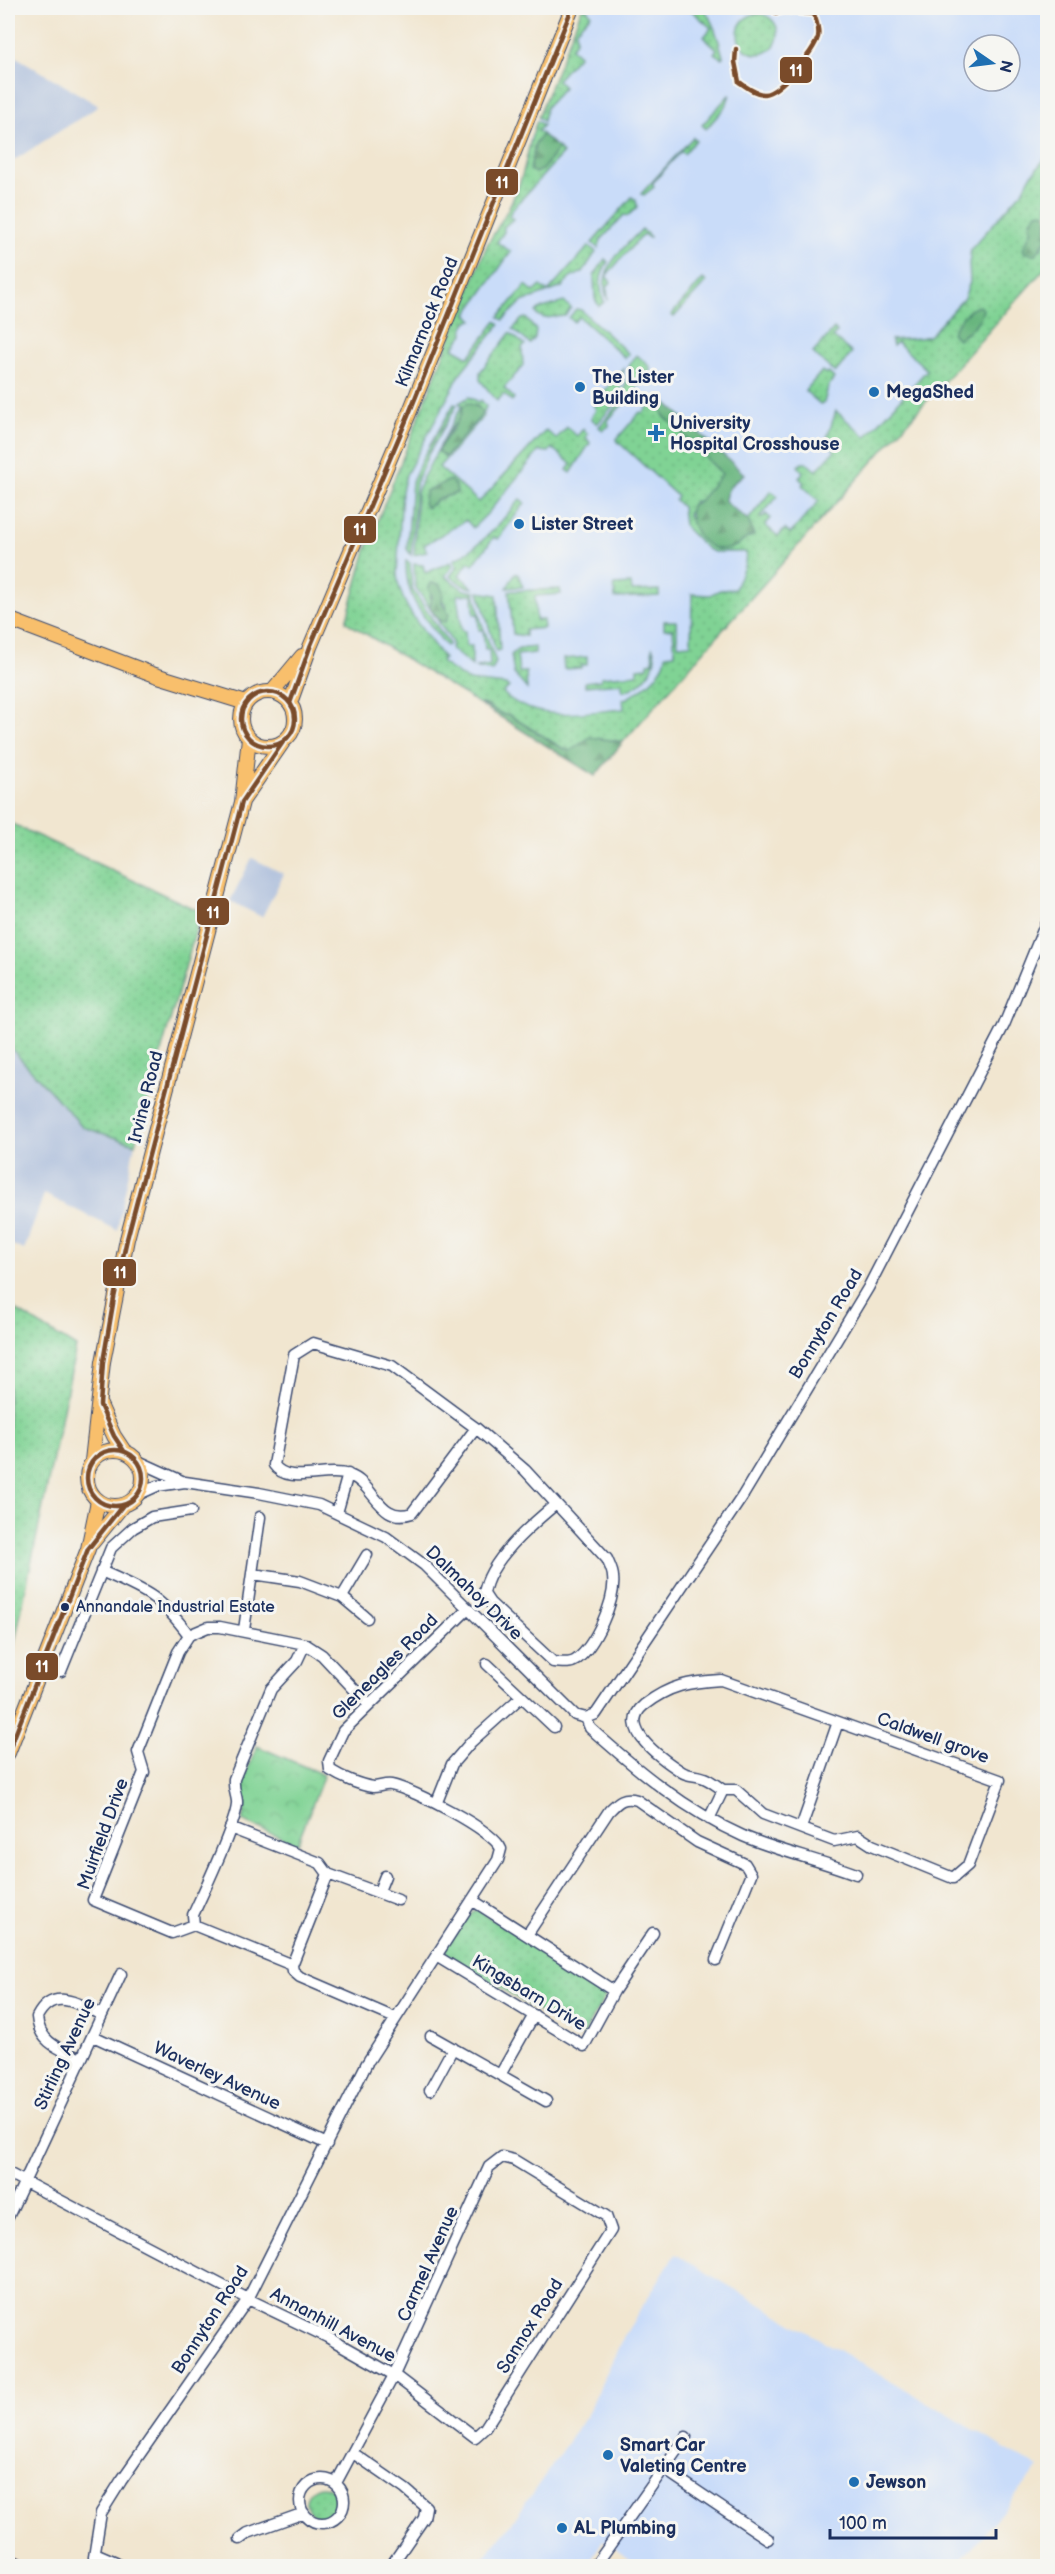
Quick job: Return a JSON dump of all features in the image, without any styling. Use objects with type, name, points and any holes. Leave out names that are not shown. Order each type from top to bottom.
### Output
[{"type":"main road","name":"Kilmarnock Road","points":[[290,703],[309,647],[408,416],[572,8]]},
{"type":"main road","points":[[8,619],[155,675],[246,703]]},
{"type":"main road","name":"Kilmarnock Road","points":[[272,692],[309,647]]},
{"type":"main road","points":[[272,692],[290,703],[296,720],[289,736],[282,742],[265,746],[249,738],[241,721],[246,703],[258,694],[272,692]]},
{"type":"main road","name":"Irvine Road","points":[[92,1461],[103,1362],[127,1239],[242,802],[249,738]]},
{"type":"main road","name":"Irvine Road","points":[[242,802],[282,742]]},
{"type":"main road","points":[[88,1549],[123,1505],[137,1495],[143,1479],[138,1461],[124,1451],[114,1436],[100,1404]]},
{"type":"main road","points":[[123,1505],[114,1506],[98,1501],[92,1494],[86,1477],[92,1461],[106,1451],[124,1451]]},
{"type":"main road","points":[[8,1753],[88,1549],[98,1501]]},
{"type":"main road","points":[[8,2560],[20,2566]]},
{"type":"street","name":"Bonnyton Road","points":[[586,1719],[596,1714],[742,1497],[868,1288],[1004,1025],[1047,918]]},
{"type":"street","points":[[476,1428],[412,1512],[403,1515],[386,1511],[358,1480],[348,1474],[325,1471],[287,1475],[279,1472],[274,1465],[294,1355],[313,1344],[392,1366],[476,1428],[525,1470],[607,1559],[614,1575],[613,1589],[604,1621],[592,1641],[576,1660],[568,1663],[553,1662],[490,1603],[484,1594],[486,1583],[504,1556],[529,1527],[556,1504]]},
{"type":"street","points":[[138,1461],[185,1482]]},
{"type":"street","points":[[337,1513],[348,1474]]},
{"type":"street","name":"Dalmahoy Drive","points":[[185,1482],[259,1492],[319,1505],[386,1537],[424,1565],[575,1715],[586,1719],[590,1728],[639,1772],[709,1819],[745,1837],[817,1859],[856,1874]]},
{"type":"street","points":[[137,1495],[157,1486],[185,1482]]},
{"type":"street","points":[[61,1671],[111,1548],[133,1528],[152,1517],[191,1511]]},
{"type":"street","points":[[244,1630],[260,1517]]},
{"type":"street","points":[[342,1597],[367,1555]]},
{"type":"street","points":[[101,1571],[152,1593],[171,1611],[189,1635],[208,1627],[244,1630],[305,1644],[322,1655],[368,1704]]},
{"type":"street","points":[[253,1574],[300,1581],[342,1597],[367,1618]]},
{"type":"street","name":"Gleneagles Road","points":[[467,1610],[342,1731],[329,1761],[330,1770],[372,1786],[390,1785],[437,1802],[494,1839]]},
{"type":"street","name":"Muirfield Drive","points":[[189,1635],[178,1652],[138,1752],[144,1772],[93,1900],[172,1933],[194,1925]]},
{"type":"street","points":[[292,1965],[194,1925],[193,1915],[230,1828],[238,1802],[233,1790],[234,1779],[271,1689],[297,1661],[305,1644]]},
{"type":"street","points":[[487,1664],[554,1727]]},
{"type":"street","name":"Caldwell grove","points":[[721,1680],[1000,1780],[968,1865],[953,1878],[872,1845],[858,1836],[834,1841],[763,1814],[736,1791],[723,1790],[706,1778],[684,1773],[647,1744],[635,1731],[633,1722],[637,1711],[660,1693],[689,1682],[721,1680]]},
{"type":"street","points":[[437,1802],[452,1764],[479,1735],[521,1697]]},
{"type":"street","points":[[801,1828],[838,1722]]},
{"type":"street","points":[[709,1819],[723,1790]]},
{"type":"street","points":[[527,1935],[609,1812],[622,1799],[630,1798],[637,1800],[698,1842],[745,1864],[751,1874],[716,1960]]},
{"type":"street","points":[[230,1828],[320,1863],[328,1874],[379,1891],[398,1900]]},
{"type":"street","name":"Bonnyton Road","points":[[95,2559],[101,2513],[248,2299],[368,2062],[498,1860],[501,1849],[494,1839]]},
{"type":"street","points":[[328,1874],[292,1965],[293,1971],[300,1977],[395,2018]]},
{"type":"street","points":[[379,1891],[385,1876]]},
{"type":"street","points":[[472,1900],[614,1991]]},
{"type":"street","name":"Kingsbarn Drive","points":[[436,1956],[584,2046],[614,1991],[653,1933]]},
{"type":"street","name":"Stirling Avenue","points":[[8,2217],[121,1974]]},
{"type":"street","points":[[81,2059],[49,2043],[40,2034],[37,2017],[47,2002],[58,2000],[73,2001],[102,2015]]},
{"type":"street","points":[[500,2075],[534,2015]]},
{"type":"street","name":"Waverley Avenue","points":[[93,2036],[327,2144]]},
{"type":"street","points":[[431,2036],[546,2101]]},
{"type":"street","points":[[430,2090],[453,2048]]},
{"type":"street","name":"Sannox Road","points":[[475,2437],[485,2428],[610,2230],[606,2216],[514,2160],[502,2157]]},
{"type":"street","name":"Carmel Avenue","points":[[336,2483],[394,2375],[489,2167],[502,2157]]},
{"type":"street","name":"Annanhill Avenue","points":[[8,2173],[248,2299],[327,2337],[394,2375],[475,2437]]},
{"type":"street","points":[[595,2566],[686,2437]]},
{"type":"street","points":[[353,2452],[426,2507],[424,2518],[391,2566]]},
{"type":"street","points":[[664,2469],[768,2540]]},
{"type":"street","points":[[321,2478],[336,2483],[345,2497],[341,2514],[326,2523],[317,2523],[304,2513],[300,2500],[306,2486],[321,2478]]},
{"type":"street","points":[[240,2538],[304,2513]]},
{"type":"street","points":[[87,2566],[95,2559],[116,2562],[118,2566]]},
{"type":"shaded area","name":"University Hospital Crosshouse","points":[[582,8],[1047,8],[1047,266],[595,776],[346,622],[366,550],[487,245],[507,210],[523,173],[530,137]]},
{"type":"shaded area","points":[[8,52],[99,106],[8,164]]},
{"type":"shaded area","points":[[252,858],[284,874],[262,917],[230,901]]},
{"type":"shaded area","points":[[8,1045],[83,1127],[135,1144],[117,1230],[44,1194],[24,1250],[8,1243]]},
{"type":"shaded area","points":[[675,2254],[1039,2468],[956,2566],[639,2566],[604,2540],[586,2566],[476,2566],[512,2523],[587,2414],[624,2336]]},
{"type":"green space","points":[[582,8],[586,8],[591,14],[576,30],[576,41],[571,48],[579,55],[557,80],[564,87],[546,107],[543,121],[538,117]]},
{"type":"green space","points":[[704,8],[708,14],[716,31],[723,57],[714,53],[717,49],[704,37],[711,28],[691,10]]},
{"type":"green space","points":[[758,14],[766,15],[772,20],[777,26],[777,42],[772,48],[766,53],[758,54],[750,53],[744,48],[739,42],[738,34],[739,26],[744,20],[750,15]]},
{"type":"green space","points":[[730,94],[726,106],[706,129],[702,125]]},
{"type":"green space","points":[[537,121],[543,125],[538,131],[542,134],[535,144],[535,173],[543,169],[558,148],[563,153],[512,210],[509,216],[513,219],[504,227],[504,232],[497,242],[511,252],[467,314],[473,320],[468,321],[463,328],[464,334],[453,348],[469,357],[496,321],[500,324],[462,371],[406,475],[402,491],[397,574],[408,608],[444,659],[441,659],[442,663],[469,681],[506,685],[509,687],[503,693],[516,703],[530,709],[560,714],[624,709],[623,700],[644,687],[656,675],[665,662],[666,655],[675,654],[673,629],[664,629],[664,621],[676,621],[678,645],[691,644],[692,594],[710,595],[720,590],[735,589],[745,564],[746,552],[714,552],[707,549],[684,526],[682,507],[675,500],[677,496],[616,440],[640,412],[643,413],[656,398],[664,416],[723,474],[699,501],[694,501],[688,515],[700,538],[737,546],[745,538],[753,535],[748,520],[771,491],[778,496],[760,517],[766,514],[770,518],[765,525],[778,536],[785,529],[790,534],[819,501],[802,485],[804,483],[799,478],[803,472],[798,466],[807,463],[816,471],[835,450],[826,441],[836,411],[866,437],[927,370],[897,342],[893,346],[891,340],[929,336],[964,298],[970,282],[971,249],[1024,189],[1030,177],[1047,156],[1047,215],[1037,213],[1031,221],[1041,249],[1047,238],[1047,266],[623,742],[609,739],[589,741],[571,751],[562,748],[509,715],[504,715],[481,703],[481,705],[346,622],[366,550],[487,245],[508,210],[516,191]]},
{"type":"green space","points":[[542,134],[558,148],[543,169],[535,173],[530,170],[535,144]]},
{"type":"green space","points":[[693,137],[696,140],[684,154],[681,151],[652,184],[654,187],[644,195],[641,194]]},
{"type":"green space","points":[[632,197],[636,200],[637,207],[628,216],[624,215],[601,240],[598,248],[592,243]]},
{"type":"green space","points":[[1043,212],[1047,215],[1047,238],[1036,254],[1025,253],[1023,249],[1031,232],[1031,221],[1037,213]]},
{"type":"green space","points":[[642,229],[650,237],[643,234],[606,276],[619,252]]},
{"type":"green space","points":[[589,246],[596,252],[583,272],[570,278],[562,287],[522,302],[503,320],[499,317],[526,285],[534,292],[541,286],[548,292]]},
{"type":"green space","points":[[605,259],[608,262],[601,281],[604,302],[599,306],[595,299],[594,276]]},
{"type":"green space","points":[[606,276],[611,282],[607,287],[608,300],[605,289]]},
{"type":"green space","points":[[703,279],[706,282],[674,317],[671,315]]},
{"type":"green space","points":[[564,302],[571,308],[565,316],[544,318],[537,315],[536,312],[539,309]]},
{"type":"green space","points":[[979,306],[983,309],[977,322],[958,339],[952,333],[956,325],[967,313]]},
{"type":"green space","points":[[576,309],[581,310],[629,354],[625,358],[579,317],[574,322],[569,318]]},
{"type":"green space","points":[[526,318],[536,330],[535,338],[530,344],[513,329],[522,319]]},
{"type":"green space","points":[[834,329],[837,332],[833,337],[852,353],[835,373],[813,353]]},
{"type":"green space","points":[[510,333],[525,345],[522,348],[523,366],[504,388],[514,398],[512,401],[504,394],[497,401],[480,380],[480,372]]},
{"type":"green space","points":[[637,355],[650,367],[650,371],[630,396],[624,391],[630,363]]},
{"type":"green space","points":[[624,369],[618,400],[597,424],[591,418],[596,410],[593,404]]},
{"type":"green space","points":[[822,371],[826,374],[828,372],[834,378],[828,387],[824,403],[820,404],[805,391]]},
{"type":"green space","points":[[622,396],[627,400],[608,420],[609,426],[603,430],[599,427],[621,401]]},
{"type":"green space","points":[[659,396],[744,474],[728,490],[725,502],[748,520],[754,535],[728,549],[720,549],[705,543],[694,529],[690,513],[691,505],[699,501],[722,474],[664,416],[656,398]]},
{"type":"green space","points":[[469,397],[479,402],[481,400],[486,406],[483,417],[439,467],[479,502],[546,430],[556,439],[567,427],[577,436],[583,429],[588,434],[586,437],[590,443],[571,473],[567,470],[571,464],[552,448],[549,452],[539,451],[473,528],[466,520],[424,545],[427,552],[414,555],[417,493],[421,481],[462,405],[459,403]],"holes":[[[467,404],[478,407],[445,457],[438,450],[452,427],[460,421],[463,406]],[[434,489],[457,493],[438,499],[432,505],[426,491]]]},
{"type":"green space","points":[[467,403],[482,411],[480,417],[445,457],[438,451],[456,423],[463,406]]},
{"type":"green space","points":[[454,404],[457,405],[429,453],[416,483],[411,555],[407,549],[412,481],[423,457]]},
{"type":"green space","points":[[450,480],[456,486],[457,493],[438,499],[427,508],[423,503],[426,491]]},
{"type":"green space","points":[[520,499],[525,503],[498,539],[494,537],[473,565],[469,562],[459,575],[473,588],[464,586],[450,576],[457,567],[454,560],[482,541]]},
{"type":"green space","points":[[406,561],[410,563],[412,589],[449,644],[446,646],[412,597]]},
{"type":"green space","points":[[451,562],[453,566],[445,576],[464,590],[475,592],[481,621],[496,662],[492,671],[475,667],[490,666],[489,649],[485,649],[483,630],[479,630],[478,614],[474,614],[473,594],[457,595],[466,646],[472,646],[472,666],[451,649],[452,642],[415,586],[414,564],[423,565],[425,573]],"holes":[[[431,592],[441,597],[447,608],[440,621],[430,608]]]},
{"type":"green space","points":[[515,573],[518,574],[523,587],[507,588]]},
{"type":"green space","points":[[431,583],[439,584],[443,592],[442,603],[449,614],[446,622],[440,621],[430,608],[432,596],[428,589]]},
{"type":"green space","points":[[631,584],[632,591],[659,590],[659,596],[615,598],[614,585]]},
{"type":"green space","points":[[560,589],[561,594],[535,596],[536,620],[543,620],[544,628],[525,630],[525,636],[513,634],[509,591]]},
{"type":"green space","points":[[479,592],[497,595],[500,650],[496,651]]},
{"type":"green space","points":[[535,647],[535,653],[517,655],[519,672],[526,672],[527,689],[514,674],[511,655],[518,649]]},
{"type":"green space","points":[[652,647],[654,660],[652,667],[638,684],[625,691],[622,690],[622,683],[585,686],[585,682],[601,680],[601,677],[637,674],[637,668],[648,667],[648,663],[653,662]]},
{"type":"green space","points":[[587,657],[587,665],[581,665],[581,668],[564,669],[563,659]]},
{"type":"green space","points":[[481,703],[504,715],[509,715],[570,751],[590,737],[623,742],[595,776]]},
{"type":"green space","points":[[8,822],[201,912],[135,1144],[83,1127],[8,1045]]},
{"type":"green space","points":[[8,1305],[76,1347],[13,1651],[8,1664]]},
{"type":"green space","points":[[257,1746],[324,1775],[297,1844],[242,1821],[246,1802],[241,1786]]},
{"type":"green space","points":[[478,1910],[607,1993],[584,2034],[578,2036],[448,1955],[445,1947],[473,1911]]},
{"type":"green space","points":[[322,2486],[334,2490],[338,2502],[334,2514],[322,2518],[310,2514],[306,2502],[310,2490]]},
{"type":"transit line","name":"11","points":[[290,703],[310,647],[408,416],[572,8]]},
{"type":"transit line","name":"11","points":[[736,49],[735,62],[739,82],[757,93],[764,94],[779,87],[803,61],[815,43],[818,28],[814,14],[785,11],[776,13]]},
{"type":"transit line","name":"11","points":[[268,692],[278,694],[287,700],[293,709],[295,719],[293,729],[287,738],[278,744],[268,746],[258,744],[249,738],[243,729],[241,719],[243,709],[249,700],[258,694],[268,692]]},
{"type":"transit line","name":"11","points":[[124,1451],[114,1436],[100,1405],[103,1362],[127,1239],[242,802],[283,742]]},
{"type":"transit line","name":"11","points":[[110,1450],[120,1450],[135,1458],[141,1467],[143,1478],[141,1489],[135,1498],[120,1506],[110,1506],[99,1501],[92,1494],[87,1483],[87,1473],[92,1462],[99,1455],[110,1450]]},
{"type":"transit line","name":"11","points":[[8,1753],[88,1549],[123,1505]]},
{"type":"place","name":"The Lister Building","points":[[580,387]]},
{"type":"place","name":"MegaShed","points":[[874,392]]},
{"type":"place","name":"University Hospital Crosshouse","points":[[656,433]]},
{"type":"place","name":"Lister Street","points":[[519,524]]},
{"type":"place","name":"Annandale Industrial Estate","points":[[65,1607]]},
{"type":"place","name":"Smart Car Valeting Centre","points":[[608,2455]]},
{"type":"place","name":"Jewson","points":[[854,2482]]},
{"type":"place","name":"AL Plumbing","points":[[562,2528]]}]
